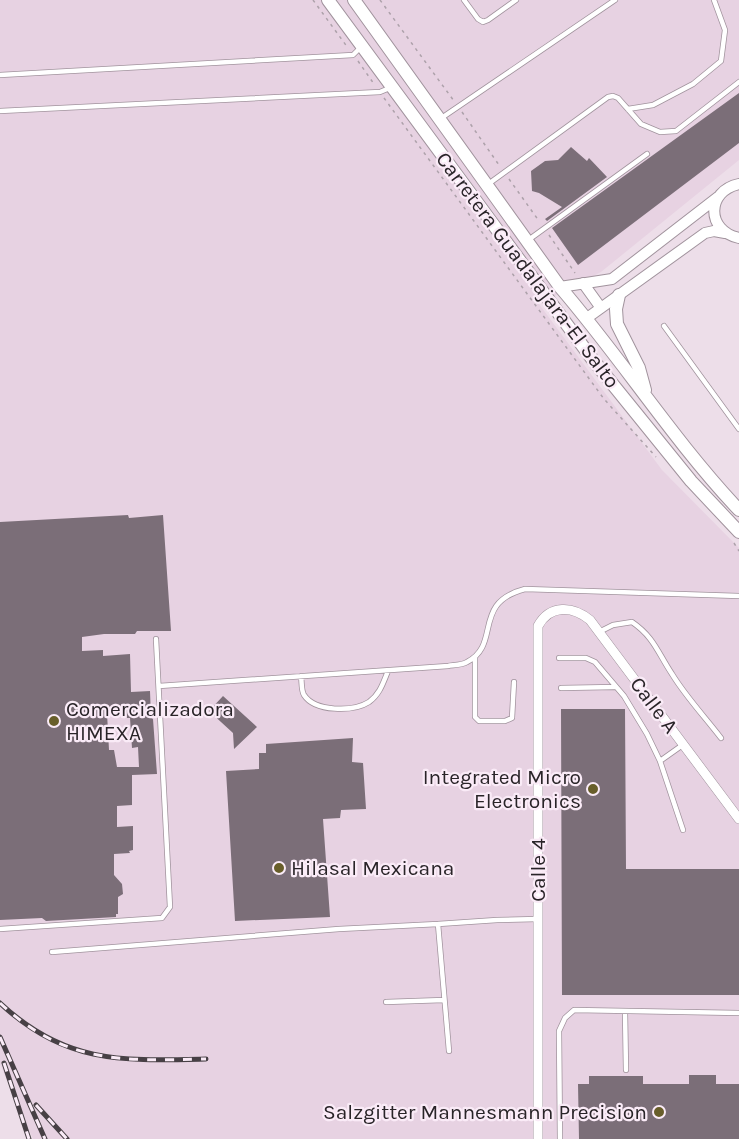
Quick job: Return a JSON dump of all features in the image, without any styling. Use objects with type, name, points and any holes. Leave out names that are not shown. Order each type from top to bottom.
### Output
[{"type":"main road","name":"Carretera Guadalajara-El Salto","points":[[328,0],[357,50],[393,87],[592,360],[691,481],[739,532]]},
{"type":"main road","name":"Carretera Guadalajara-El Salto","points":[[354,0],[560,286],[587,318],[700,468],[739,510]]},
{"type":"main road","points":[[619,295],[616,324],[639,368],[647,397]]},
{"type":"street","points":[[560,286],[612,279],[731,186],[739,184]]},
{"type":"street","points":[[718,197],[714,214],[717,223],[739,244]]},
{"type":"street","points":[[587,318],[705,233],[714,231],[731,235]]},
{"type":"street","points":[[583,283],[601,308]]},
{"type":"street","name":"Calle A","points":[[557,609],[583,614],[599,632],[739,819]]},
{"type":"street","name":"Calle 4","points":[[538,1139],[538,626],[542,618],[557,609]]},
{"type":"lane","points":[[464,0],[478,19],[483,22],[516,0]]},
{"type":"lane","points":[[440,119],[615,0]]},
{"type":"lane","points":[[628,109],[653,105],[693,84],[721,61],[725,30],[714,0]]},
{"type":"lane","points":[[0,75],[357,50]]},
{"type":"lane","points":[[487,185],[608,98],[614,96],[618,98],[641,124],[660,132],[676,131],[739,82]]},
{"type":"lane","points":[[0,111],[380,92],[393,87]]},
{"type":"lane","points":[[527,241],[647,154]]},
{"type":"lane","points":[[664,326],[739,429]]},
{"type":"lane","points":[[159,686],[388,671],[465,663],[474,657],[485,644],[490,619],[501,599],[511,592],[525,589],[739,596]]},
{"type":"lane","points":[[599,632],[613,625],[632,622],[644,630],[654,642],[672,675],[722,738]]},
{"type":"lane","points":[[0,929],[162,918],[170,907],[156,639]]},
{"type":"lane","points":[[474,657],[474,717],[478,721],[505,721],[512,718],[514,682]]},
{"type":"lane","points":[[559,658],[586,658],[595,662],[624,696],[660,761],[683,830]]},
{"type":"lane","points":[[301,676],[303,693],[312,704],[339,710],[367,703],[380,692],[388,671]]},
{"type":"lane","points":[[561,688],[615,687]]},
{"type":"lane","points":[[660,761],[684,744]]},
{"type":"lane","points":[[52,952],[327,930],[538,919]]},
{"type":"lane","points":[[438,924],[449,1052]]},
{"type":"lane","points":[[386,1002],[444,1000]]},
{"type":"lane","points":[[560,1139],[559,1031],[565,1018],[574,1010],[739,1013]]},
{"type":"lane","points":[[625,1011],[626,1070]]},
{"type":"path","points":[[313,0],[357,50],[380,92]]},
{"type":"path","points":[[380,0],[583,283]]},
{"type":"shaded area","points":[[0,0],[739,0],[739,160],[601,272],[539,304],[662,470],[739,548],[739,1139],[33,1139],[0,1064]]},
{"type":"building","points":[[739,93],[739,143],[578,265],[552,228]]},
{"type":"building","points":[[571,147],[587,161],[589,158],[607,177],[547,221],[545,219],[562,207],[532,191],[531,171],[545,161],[558,160]]},
{"type":"building","name":"Comercializadora HIMEXA","points":[[163,515],[171,631],[137,631],[135,634],[82,637],[82,651],[103,650],[103,656],[130,654],[131,692],[150,691],[157,774],[132,775],[132,805],[117,806],[117,827],[133,826],[133,850],[129,851],[130,853],[114,854],[114,875],[122,884],[123,894],[118,897],[116,917],[46,921],[42,918],[0,920],[0,522]],"holes":[[[126,711],[127,718],[130,718],[132,748],[138,747],[139,767],[117,767],[114,750],[109,750],[107,713]]]},
{"type":"building","points":[[223,696],[257,727],[234,749],[233,733],[209,711]]},
{"type":"building","name":"Integrated Micro Electronics","points":[[561,709],[625,709],[626,869],[739,869],[739,995],[562,995]]},
{"type":"building","name":"Hilasal Mexicana","points":[[353,738],[352,762],[363,763],[366,809],[341,810],[340,818],[323,819],[330,917],[235,921],[226,771],[259,769],[259,753],[266,753],[266,744]]},
{"type":"building","name":"Salzgitter Mannesmann Precision","points":[[689,1075],[716,1075],[716,1084],[739,1084],[739,1139],[579,1139],[578,1084],[589,1084],[589,1076],[643,1076],[643,1084],[689,1084]]},
{"type":"railway","points":[[0,1003],[24,1023],[48,1038],[96,1055],[148,1060],[206,1059]]},
{"type":"railway","points":[[0,1037],[45,1139]]},
{"type":"railway","points":[[4,1063],[29,1139]]},
{"type":"railway","points":[[36,1105],[67,1139]]},
{"type":"place","name":"Comercializadora HIMEXA","points":[[54,721]]},
{"type":"place","name":"Integrated Micro Electronics","points":[[593,789]]},
{"type":"place","name":"Hilasal Mexicana","points":[[279,868]]},
{"type":"place","name":"Salzgitter Mannesmann Precision","points":[[659,1112]]}]
